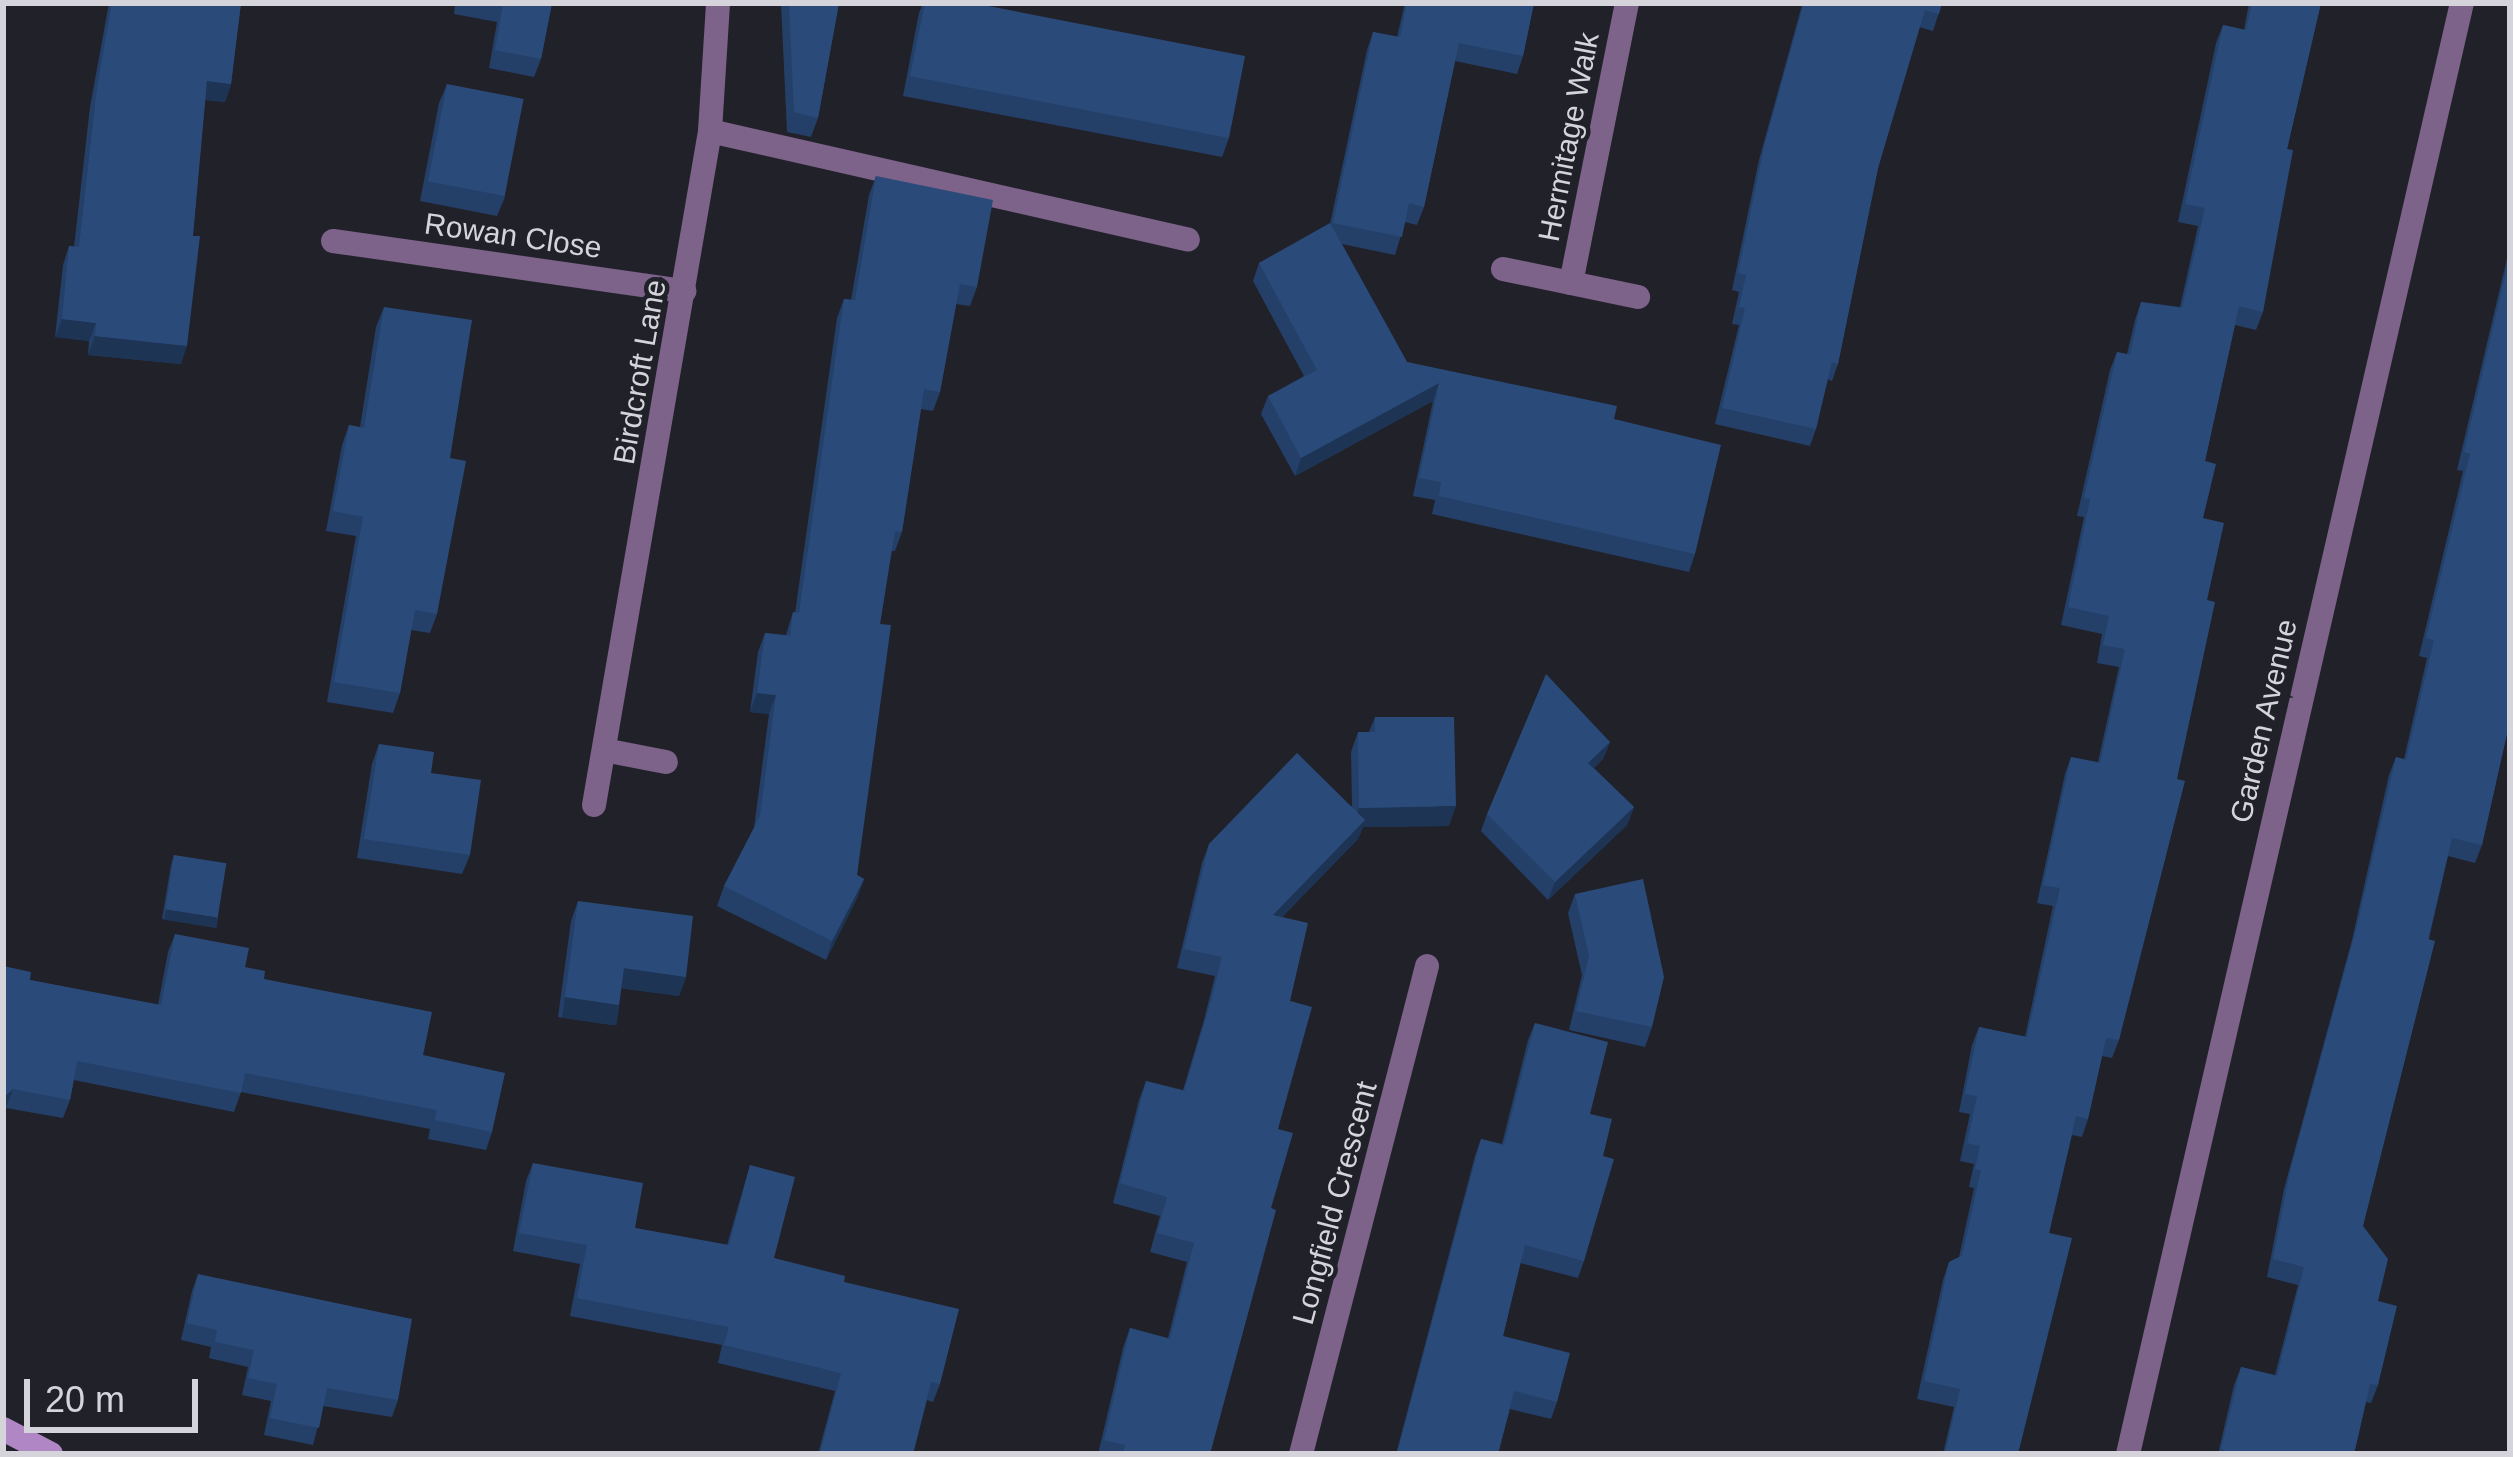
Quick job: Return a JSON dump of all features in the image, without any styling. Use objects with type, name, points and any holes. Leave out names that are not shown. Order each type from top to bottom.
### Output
[{"type":"street","name":"Birdcroft Lane","points":[[594,805],[710,131],[718,3]]},
{"type":"street","name":"Hermitage Walk","points":[[1570,283],[1627,3]]},
{"type":"street","name":"Garden Avenue","points":[[2128,1454],[2462,3]]},
{"type":"street","points":[[710,131],[1188,240]]},
{"type":"street","name":"Rowan Close","points":[[333,241],[685,291]]},
{"type":"street","name":"Hermitage Walk","points":[[1503,268],[1638,297]]},
{"type":"street","points":[[604,750],[666,762]]},
{"type":"street","name":"Longfield Crescent","points":[[1301,1454],[1427,967]]},
{"type":"street","points":[[3,1429],[51,1454]]},
{"type":"building","points":[[112,3],[241,3],[231,84],[207,81],[193,236],[200,236],[187,346],[95,336],[96,323],[62,319],[69,246],[79,247]]},
{"type":"building","points":[[500,3],[552,3],[541,59],[495,50]]},
{"type":"building","points":[[789,3],[839,3],[818,118],[794,112]]},
{"type":"building","points":[[925,3],[973,3],[1245,56],[1229,138],[910,76]]},
{"type":"building","points":[[1407,3],[1534,3],[1523,56],[1459,43],[1424,207],[1409,203],[1402,237],[1333,223],[1373,32],[1400,37]]},
{"type":"building","points":[[1804,3],[1942,3],[1939,14],[1925,10],[1878,168],[1838,364],[1832,362],[1816,429],[1722,408],[1745,308],[1739,307],[1746,275],[1738,273],[1765,143]]},
{"type":"building","points":[[2252,3],[2321,3],[2287,149],[2293,150],[2263,312],[2239,306],[2205,461],[2216,464],[2203,518],[2224,523],[2207,600],[2215,602],[2177,779],[2185,781],[2119,1040],[2106,1038],[2088,1119],[2076,1116],[2049,1233],[2072,1238],[2018,1454],[1945,1454],[1960,1389],[1924,1381],[1949,1262],[1962,1256],[1981,1170],[1975,1169],[1980,1146],[1967,1143],[1977,1096],[1965,1094],[1979,1027],[2027,1037],[2060,888],[2043,885],[2071,757],[2100,763],[2125,649],[2103,645],[2109,616],[2068,607],[2090,499],[2084,498],[2117,352],[2130,355],[2141,302],[2182,308],[2205,208],[2185,204],[2223,25],[2246,30]]},
{"type":"building","points":[[447,84],[524,99],[505,196],[428,181]]},
{"type":"building","points":[[876,176],[993,200],[977,287],[960,284],[940,392],[924,389],[902,532],[895,531],[880,624],[891,625],[857,875],[864,879],[832,941],[724,886],[760,816],[776,695],[757,693],[765,633],[790,636],[793,612],[799,613],[844,299],[855,300]]},
{"type":"building","points":[[1330,223],[1407,362],[1617,406],[1614,419],[1721,445],[1695,554],[1439,496],[1441,482],[1419,478],[1439,383],[1301,458],[1268,396],[1317,370],[1259,263]]},
{"type":"building","points":[[2510,255],[2510,720],[2482,845],[2452,838],[2428,939],[2435,941],[2363,1226],[2388,1259],[2378,1301],[2397,1306],[2378,1385],[2370,1384],[2354,1454],[2235,1454],[2221,1449],[2241,1367],[2277,1376],[2304,1267],[2273,1259],[2290,1171],[2358,922],[2396,757],[2406,760],[2434,640],[2426,638],[2470,454],[2464,452]]},
{"type":"building","points":[[384,307],[472,320],[450,458],[466,461],[437,614],[415,610],[400,693],[334,682],[363,517],[333,511],[349,425],[364,428]]},
{"type":"building","points":[[1546,674],[1610,742],[1588,763],[1634,807],[1555,882],[1487,814]]},
{"type":"building","points":[[1375,717],[1454,717],[1456,806],[1359,808],[1358,732],[1375,732]]},
{"type":"building","points":[[379,744],[434,752],[431,773],[481,780],[470,855],[364,839]]},
{"type":"building","points":[[1297,753],[1365,820],[1273,915],[1308,923],[1290,1001],[1312,1007],[1278,1129],[1293,1133],[1271,1208],[1276,1210],[1210,1454],[1123,1454],[1125,1445],[1104,1440],[1130,1328],[1170,1339],[1194,1243],[1157,1233],[1167,1197],[1120,1183],[1146,1081],[1184,1091],[1211,1001],[1222,957],[1184,949],[1209,844]]},
{"type":"building","points":[[174,855],[226,863],[218,918],[165,909]]},
{"type":"building","points":[[1643,879],[1664,977],[1652,1027],[1576,1011],[1589,956],[1575,894]]},
{"type":"building","points":[[578,901],[693,916],[686,977],[624,968],[619,1005],[565,997]]},
{"type":"building","points":[[175,934],[249,948],[245,967],[265,971],[264,979],[432,1012],[423,1055],[505,1073],[492,1132],[435,1120],[437,1110],[245,1073],[241,1093],[77,1061],[70,1100],[13,1089],[3,1098],[3,966],[31,972],[30,980],[161,1005]]},
{"type":"building","points":[[1535,1023],[1608,1042],[1590,1114],[1612,1119],[1603,1156],[1614,1159],[1584,1261],[1525,1245],[1503,1336],[1570,1353],[1557,1402],[1514,1391],[1498,1454],[1397,1454],[1481,1139],[1504,1145]]},
{"type":"building","points":[[533,1163],[643,1183],[635,1228],[729,1245],[750,1165],[795,1177],[774,1258],[845,1276],[844,1282],[959,1309],[940,1384],[931,1382],[913,1454],[820,1454],[841,1373],[724,1345],[729,1327],[577,1298],[587,1245],[519,1233]]},
{"type":"building","points":[[198,1274],[412,1319],[398,1400],[327,1388],[319,1428],[270,1418],[277,1384],[248,1378],[254,1350],[215,1342],[217,1330],[187,1323]]}]
